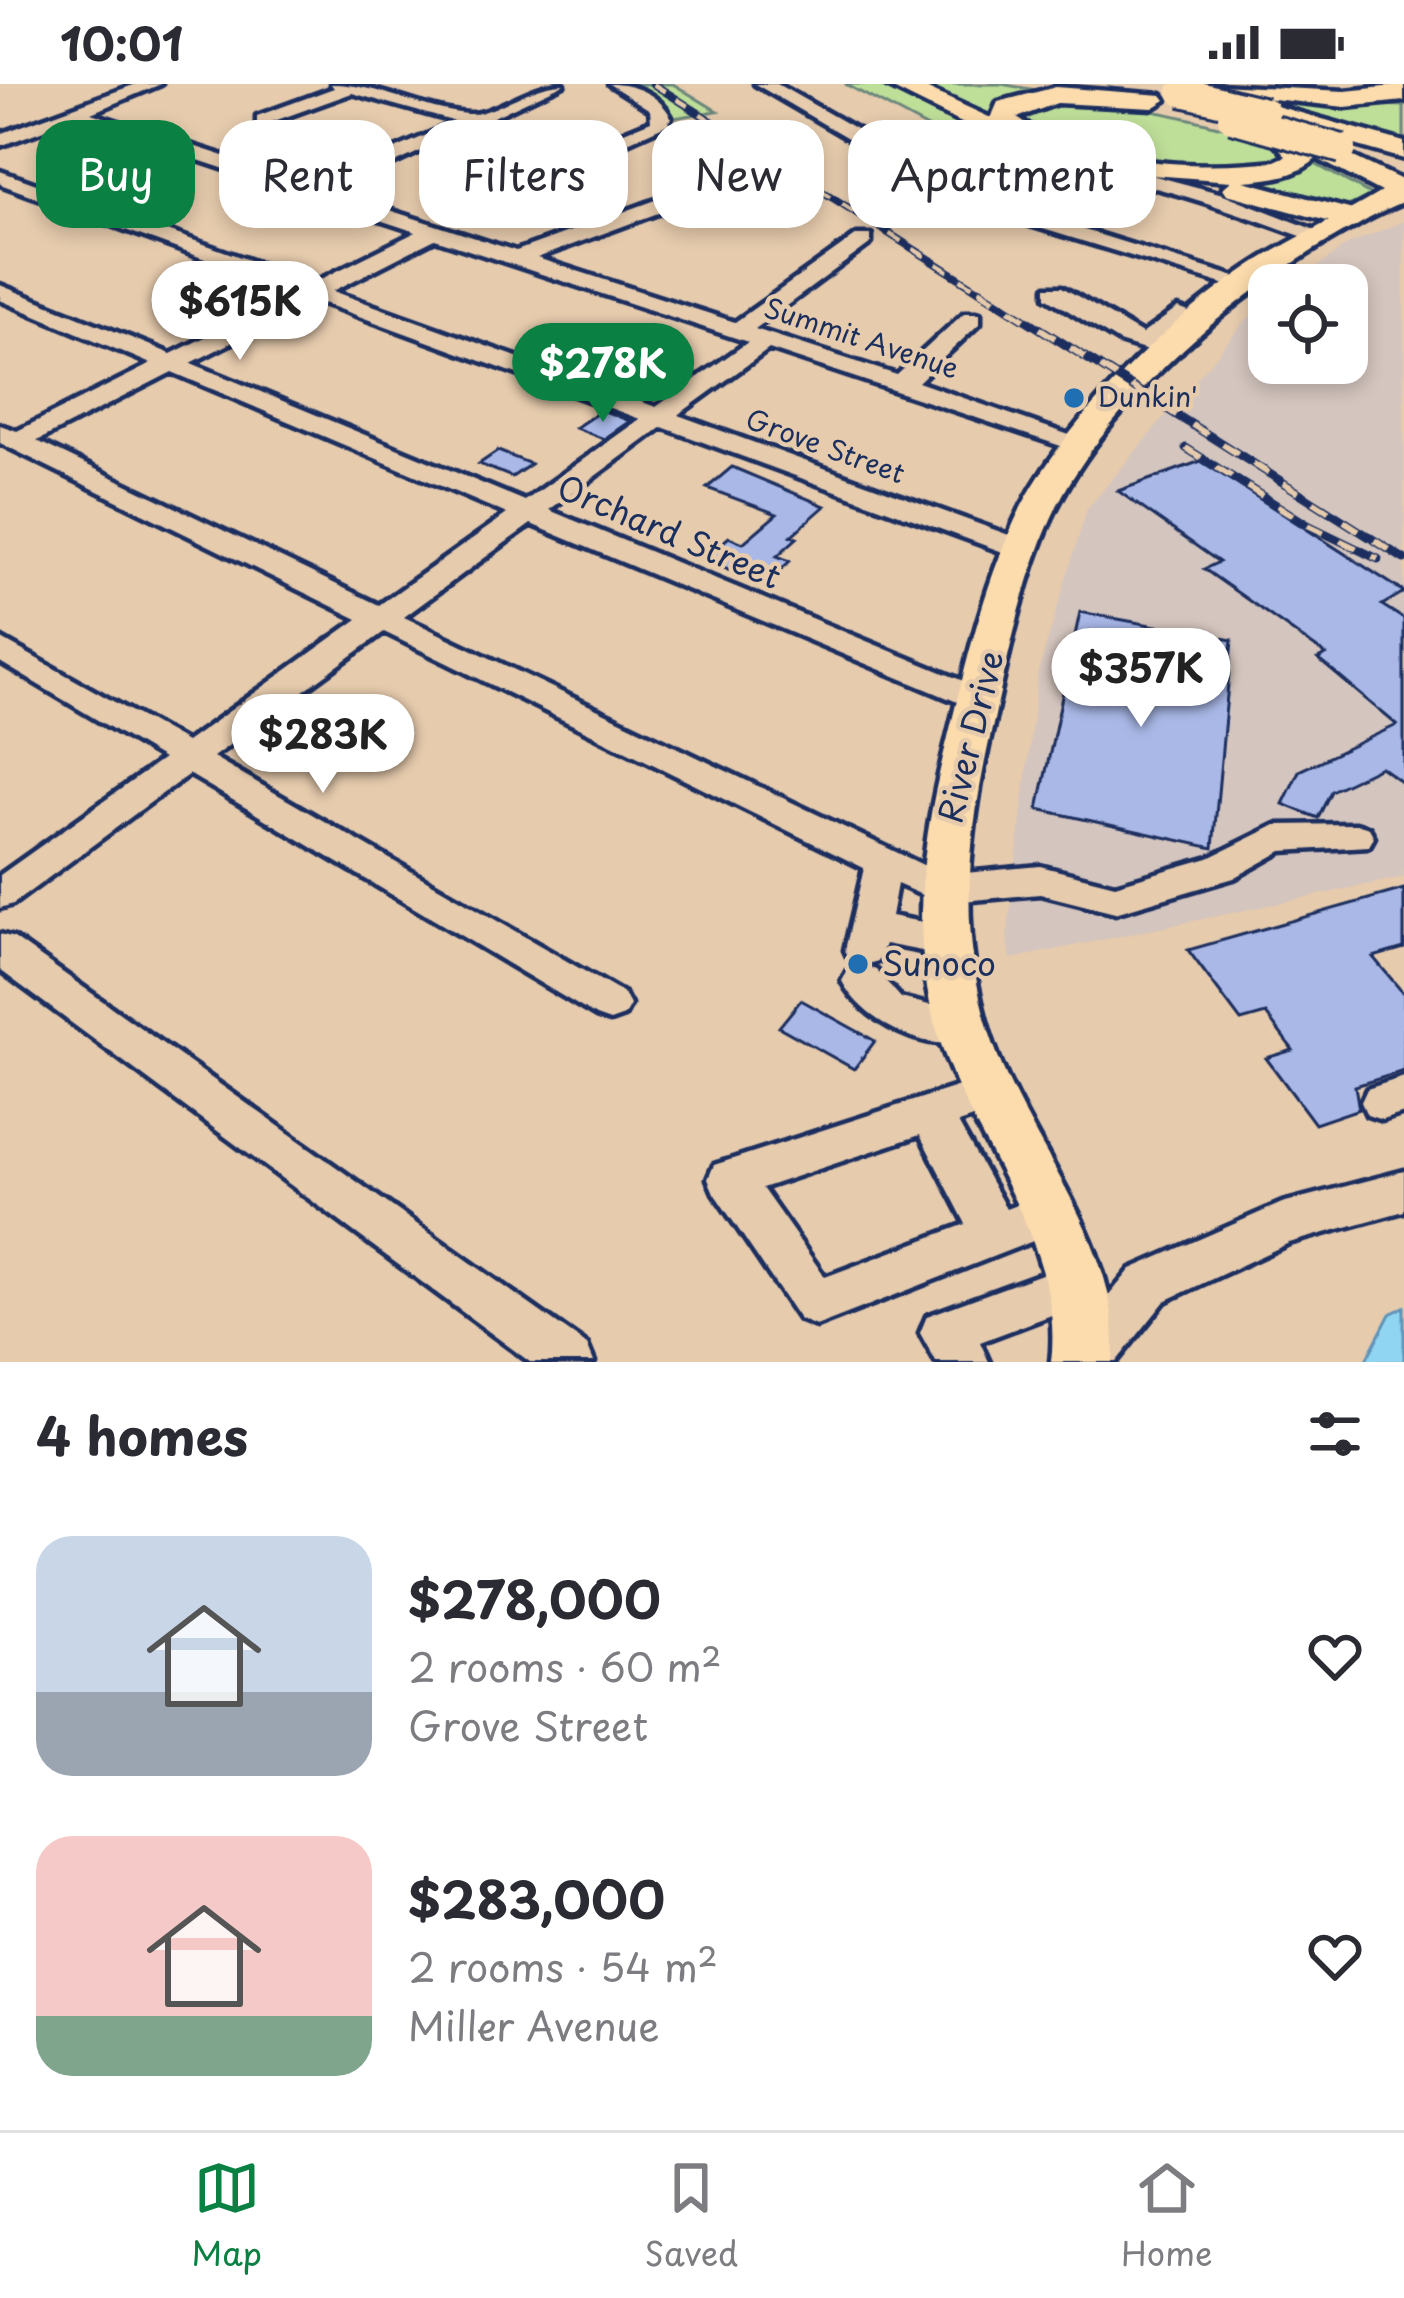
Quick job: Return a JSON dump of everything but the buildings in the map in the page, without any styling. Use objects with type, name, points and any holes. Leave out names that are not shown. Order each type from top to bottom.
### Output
[{"type":"highway","points":[[896,84],[1040,149],[1276,196],[1338,228]]},
{"type":"highway","points":[[1069,84],[1147,92],[1342,149],[1403,179]]},
{"type":"highway","points":[[1211,84],[1330,98],[1404,93]]},
{"type":"highway","points":[[1272,120],[1303,158],[1287,170],[1254,175],[1082,153],[1023,136],[1003,116],[1018,102],[1046,96],[1185,88],[1272,120],[1403,179]]},
{"type":"main road","points":[[1272,120],[1403,179]]},
{"type":"main road","name":"River Drive","points":[[1083,1362],[1088,1318],[1077,1283],[959,1028],[944,940],[940,889],[946,833],[979,700],[1021,549],[1043,500],[1082,444],[1174,335],[1244,283],[1338,228],[1403,179]]},
{"type":"street","points":[[0,140],[152,84]]},
{"type":"street","points":[[481,120],[555,84]]},
{"type":"street","points":[[618,84],[657,107],[662,119],[628,138]]},
{"type":"street","points":[[764,84],[848,132]]},
{"type":"street","points":[[239,113],[263,120],[346,86],[470,120]]},
{"type":"street","name":"Summit Avenue","points":[[74,113],[219,159]]},
{"type":"street","points":[[0,123],[23,131]]},
{"type":"street","name":"Grove Street","points":[[0,177],[1021,549]]},
{"type":"street","points":[[1156,181],[1338,228]]},
{"type":"street","points":[[519,257],[652,208]]},
{"type":"street","name":"Summit Avenue","points":[[395,216],[1082,444]]},
{"type":"street","points":[[1058,228],[1244,283]]},
{"type":"street","points":[[9,437],[173,364],[436,230]]},
{"type":"street","points":[[0,894],[661,419],[864,239]]},
{"type":"street","name":"Orchard Street","points":[[0,292],[979,700]]},
{"type":"street","points":[[1054,292],[1098,321],[1174,335]]},
{"type":"street","points":[[903,383],[971,318]]},
{"type":"street","points":[[9,437],[940,889],[1040,880],[1114,899],[1221,868],[1276,838],[1356,837]]},
{"type":"street","points":[[0,648],[610,1005]]},
{"type":"street","points":[[884,862],[864,952],[889,1012],[959,1028]]},
{"type":"street","points":[[864,952],[944,940]]},
{"type":"street","points":[[0,949],[570,1362]]},
{"type":"street","points":[[987,1095],[730,1180],[816,1303],[1046,1215]]},
{"type":"street","points":[[931,1114],[995,1233]]},
{"type":"street","points":[[1083,1362],[1148,1285],[1282,1224],[1404,1191]]},
{"type":"street","points":[[965,1362],[944,1333],[1077,1283]]},
{"type":"shaded area","points":[[1404,221],[1404,877],[1011,959],[1007,939],[1038,673],[1087,509],[1248,318],[1248,384],[1368,384],[1368,264],[1321,264],[1347,245]]},
{"type":"green space","points":[[609,84],[673,84],[717,111],[662,120]]},
{"type":"green space","points":[[845,84],[884,84],[956,120],[913,120]]},
{"type":"green space","points":[[902,84],[1001,84],[1053,93],[1006,102],[990,119]]},
{"type":"green space","points":[[1054,99],[1143,109],[1288,147],[1293,158],[1244,168],[1156,164],[1156,120],[1014,120],[1008,116]]},
{"type":"green space","points":[[1251,100],[1404,106],[1404,143]]},
{"type":"green space","points":[[1313,163],[1372,195],[1339,210],[1197,177],[1269,180]]},
{"type":"water","points":[[1404,1307],[1404,1362],[1365,1362],[1390,1314]]},
{"type":"railway","points":[[653,84],[983,293]]},
{"type":"railway","points":[[979,290],[1404,559]]},
{"type":"railway","points":[[1186,448],[1308,525],[1378,559]]},
{"type":"place","name":"Dunkin'","points":[[1074,398]]},
{"type":"place","name":"Sunoco","points":[[858,964]]}]
